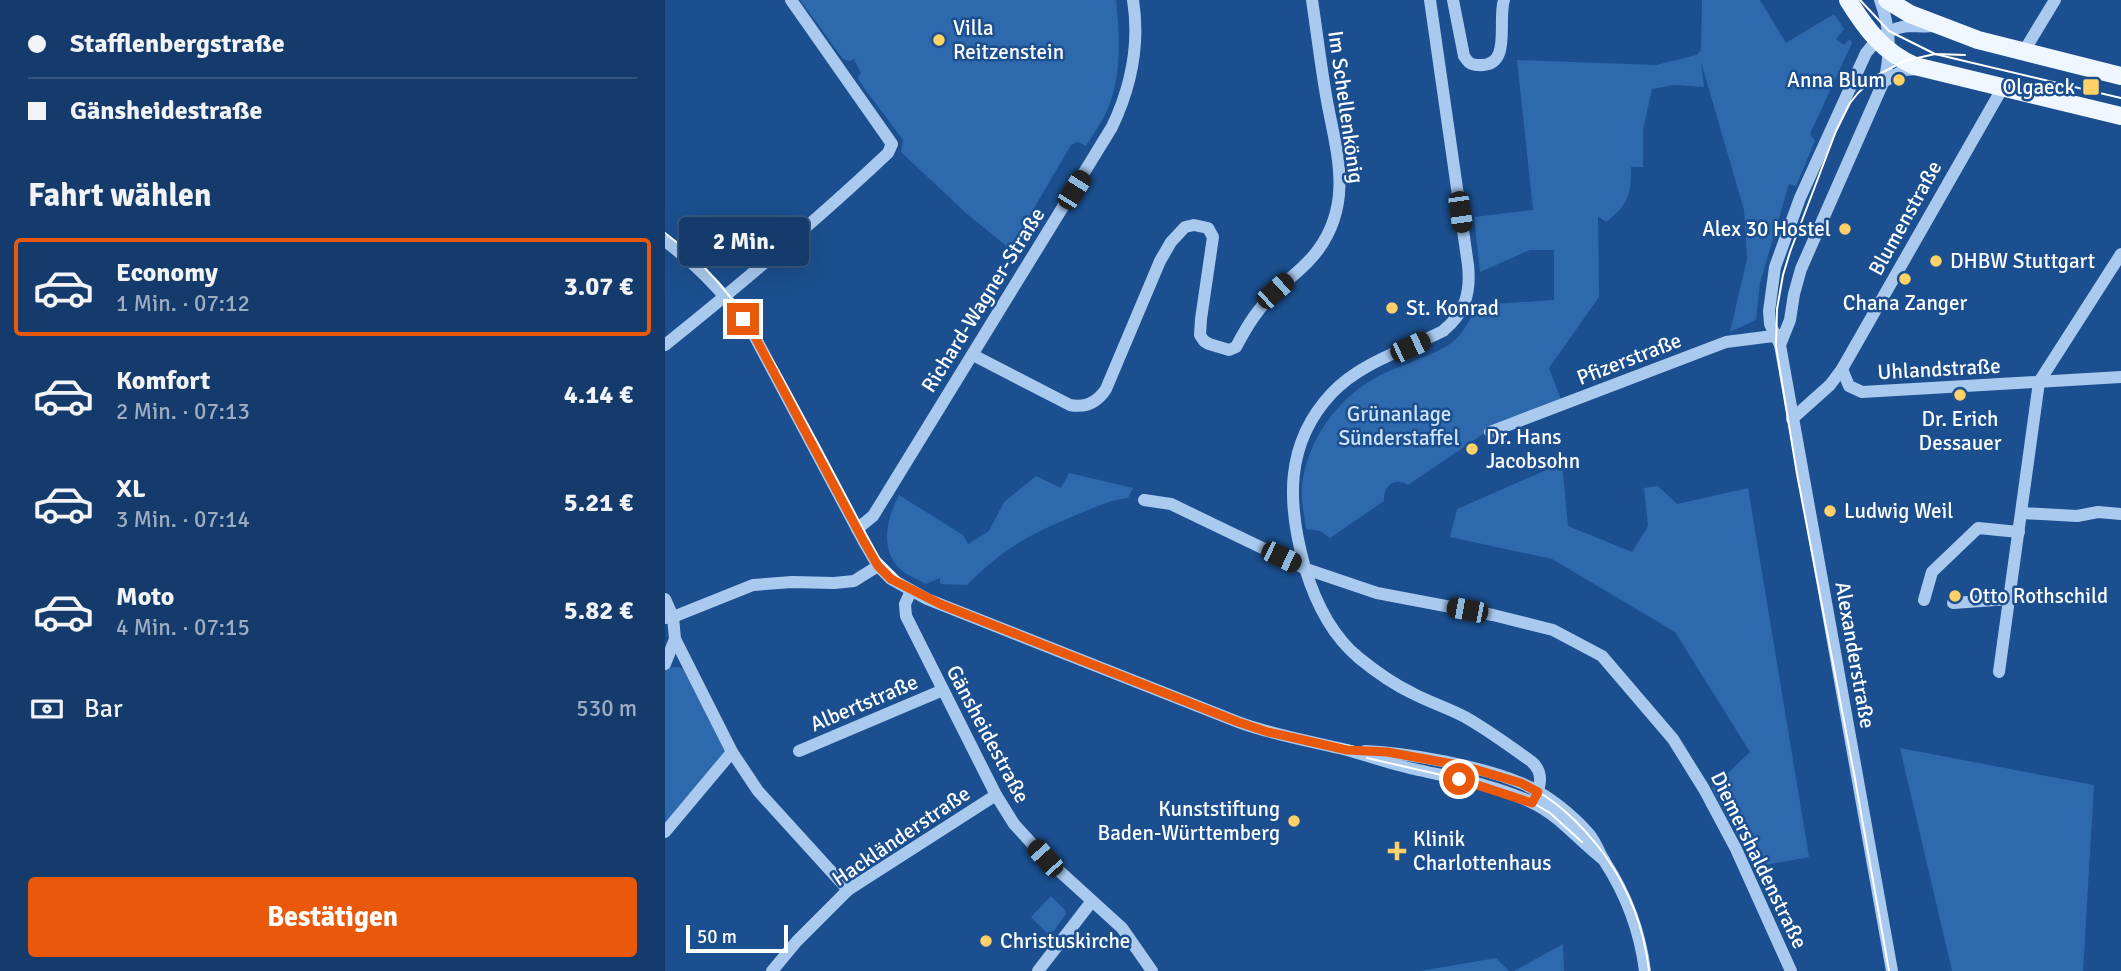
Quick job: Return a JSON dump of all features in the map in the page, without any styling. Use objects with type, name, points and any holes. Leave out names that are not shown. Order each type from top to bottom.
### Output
[{"type":"main road","points":[[1848,0],[1883,35],[1890,52],[1904,61],[2121,116]]},
{"type":"main road","points":[[1887,0],[1910,14],[1978,40],[2121,76]]},
{"type":"street","points":[[665,345],[838,200],[888,153],[892,144],[791,0]]},
{"type":"street","name":"Richard-Wagner-Straße","points":[[857,529],[873,516],[1112,127],[1132,75],[1136,26],[1133,0]]},
{"type":"street","name":"Im Schellenkönig","points":[[972,355],[1070,405],[1084,406],[1097,400],[1106,390],[1166,251],[1181,230],[1194,225],[1207,228],[1213,237],[1200,335],[1209,344],[1229,350],[1236,347],[1247,326],[1265,302],[1306,264],[1319,248],[1330,230],[1336,211],[1340,170],[1327,103],[1313,0]]},
{"type":"street","points":[[1430,0],[1468,265],[1467,299],[1462,311],[1443,331],[1370,366],[1346,381],[1320,407],[1298,452],[1292,486],[1296,533],[1312,592],[1326,618],[1356,655],[1399,687],[1465,717],[1521,754],[1539,769],[1541,776],[1535,797]]},
{"type":"street","points":[[1453,0],[1464,56],[1469,63],[1477,65],[1493,63],[1499,56],[1504,0]]},
{"type":"street","points":[[1880,0],[1883,35],[1910,26],[1937,25]]},
{"type":"street","points":[[2024,51],[2055,0]]},
{"type":"street","name":"Alexanderstraße","points":[[1883,35],[1866,53],[1800,198],[1775,267],[1769,312],[1770,324],[1780,338],[1792,419],[1892,971]]},
{"type":"street","name":"Alexanderstraße","points":[[1780,338],[1790,320],[1801,269],[1883,82],[1890,52]]},
{"type":"street","points":[[1883,82],[1904,70],[1925,68]]},
{"type":"street","name":"Blumenstraße","points":[[1842,369],[2003,87]]},
{"type":"street","points":[[665,241],[686,257],[726,296],[755,337],[857,529],[878,566],[891,579],[940,604],[1268,732],[1347,750],[1387,752],[1464,766],[1521,783],[1535,797],[1573,818],[1590,835],[1633,915],[1641,941],[1645,971]]},
{"type":"street","points":[[2000,672],[2039,382],[2121,254]]},
{"type":"street","name":"Pfizerstraße","points":[[1490,432],[1725,342],[1780,338]]},
{"type":"street","points":[[1792,419],[1831,385],[1842,369]]},
{"type":"street","name":"Uhlandstraße","points":[[1842,369],[1849,386],[1862,392],[2121,377]]},
{"type":"street","name":"Diemershaldenstraße","points":[[1144,500],[1171,504],[1306,569],[1377,593],[1493,615],[1553,630],[1602,656],[1673,739],[1704,789],[1736,849],[1791,971]]},
{"type":"street","points":[[2022,513],[2077,516],[2098,512],[2121,514]]},
{"type":"street","points":[[1924,600],[1932,572],[1977,528],[2019,532]]},
{"type":"street","points":[[669,618],[753,585],[854,581],[878,566]]},
{"type":"street","name":"Gänsheidestraße","points":[[911,591],[905,604],[906,616],[996,796],[1014,824],[1045,858],[1122,928],[1152,971]]},
{"type":"street","points":[[665,599],[675,639],[732,751],[758,791],[848,890]]},
{"type":"street","points":[[1953,603],[2010,599]]},
{"type":"street","points":[[665,664],[675,639]]},
{"type":"street","name":"Albertstraße","points":[[799,751],[943,691]]},
{"type":"street","points":[[665,832],[732,751]]},
{"type":"street","name":"Hackländerstraße","points":[[772,971],[797,941],[848,890],[996,796]]},
{"type":"street","points":[[1038,971],[1092,901]]},
{"type":"green space","points":[[800,0],[1116,0],[1119,58],[1111,100],[1086,146],[1078,142],[1071,145],[1010,249],[967,214],[901,152],[903,140],[859,81],[858,76],[861,73],[854,59],[843,59]]},
{"type":"green space","name":"Grünanlage Sünderstaffel","points":[[1702,0],[1760,0],[1786,43],[1834,14],[1844,29],[1836,39],[1844,45],[1850,39],[1852,43],[1810,134],[1815,141],[1796,186],[1789,184],[1760,283],[1756,320],[1730,332],[1747,259],[1744,210],[1701,62],[1704,87],[1674,85],[1652,89],[1643,130],[1643,167],[1631,167],[1629,192],[1620,210],[1606,222],[1598,216],[1599,297],[1549,368],[1562,402],[1489,430],[1408,485],[1394,482],[1385,491],[1384,501],[1330,538],[1320,531],[1306,529],[1302,486],[1310,453],[1326,423],[1348,398],[1375,378],[1454,341],[1478,305],[1554,300],[1554,250],[1530,250],[1480,272],[1474,217],[1533,210],[1517,60],[1656,65],[1697,55],[1701,50]]},
{"type":"green space","points":[[1562,463],[1568,526],[1632,552],[1648,526],[1644,488],[1658,486],[1677,504],[1748,488],[1809,857],[1754,867],[1712,788],[1750,752],[1675,632],[1552,559],[1450,537],[1457,509]]},
{"type":"green space","points":[[1069,473],[1133,488],[1128,498],[1108,502],[1044,529],[1017,544],[967,585],[940,584],[940,578],[926,584],[905,573],[891,556],[888,525],[899,495],[963,535],[968,544],[989,531],[1004,502],[1036,476],[1061,488]]},
{"type":"green space","points":[[678,667],[692,671],[732,752],[665,832],[665,668]]},
{"type":"green space","points":[[1900,748],[2094,785],[2083,971],[1952,971]]},
{"type":"green space","points":[[1051,896],[1066,914],[1050,936],[1031,917]]},
{"type":"green space","points":[[1563,944],[1564,971],[1514,971]]},
{"type":"green space","points":[[1496,958],[1509,971],[1420,971]]},
{"type":"tram line","points":[[1860,0],[1889,31],[1935,54],[2121,98]]},
{"type":"tram line","points":[[1889,971],[1797,474],[1776,346],[1777,309],[1790,252],[1836,131],[1850,103],[1876,76],[1904,61],[1935,54],[1965,55]]},
{"type":"tram line","points":[[665,233],[709,272],[745,316],[789,390],[879,558],[902,581],[928,597],[1238,719],[1301,737],[1478,770],[1533,789],[1556,804],[1577,823],[1596,843],[1613,868],[1634,909],[1644,939],[1649,971]]},
{"type":"tram line","points":[[1367,758],[1459,779],[1533,803],[1550,813],[1582,842]]},
{"type":"place","name":"Villa Reitzenstein","points":[[939,40]]},
{"type":"place","name":"Anna Blum","points":[[1899,80]]},
{"type":"place","name":"Olgaeck","points":[[2091,87]]},
{"type":"place","name":"Alex 30 Hostel","points":[[1845,229]]},
{"type":"place","name":"DHBW Stuttgart","points":[[1936,261]]},
{"type":"place","name":"Chana Zanger","points":[[1905,279]]},
{"type":"place","name":"St. Konrad","points":[[1392,308]]},
{"type":"place","name":"Dr. Erich Dessauer","points":[[1960,395]]},
{"type":"place","name":"Dr. Hans Jacobsohn","points":[[1472,449]]},
{"type":"place","name":"Ludwig Weil","points":[[1830,511]]},
{"type":"place","name":"Otto Rothschild","points":[[1955,596]]},
{"type":"place","name":"Kunststiftung Baden-Württemberg","points":[[1294,821]]},
{"type":"place","name":"Klinik Charlottenhaus","points":[[1397,851]]},
{"type":"place","name":"Christuskirche","points":[[986,941]]},
{"type":"route","points":[[743,319],[863,540],[878,566],[891,579],[927,599],[1254,728],[1347,750],[1387,752],[1464,766],[1521,783],[1538,792],[1532,803],[1459,779]]}]
